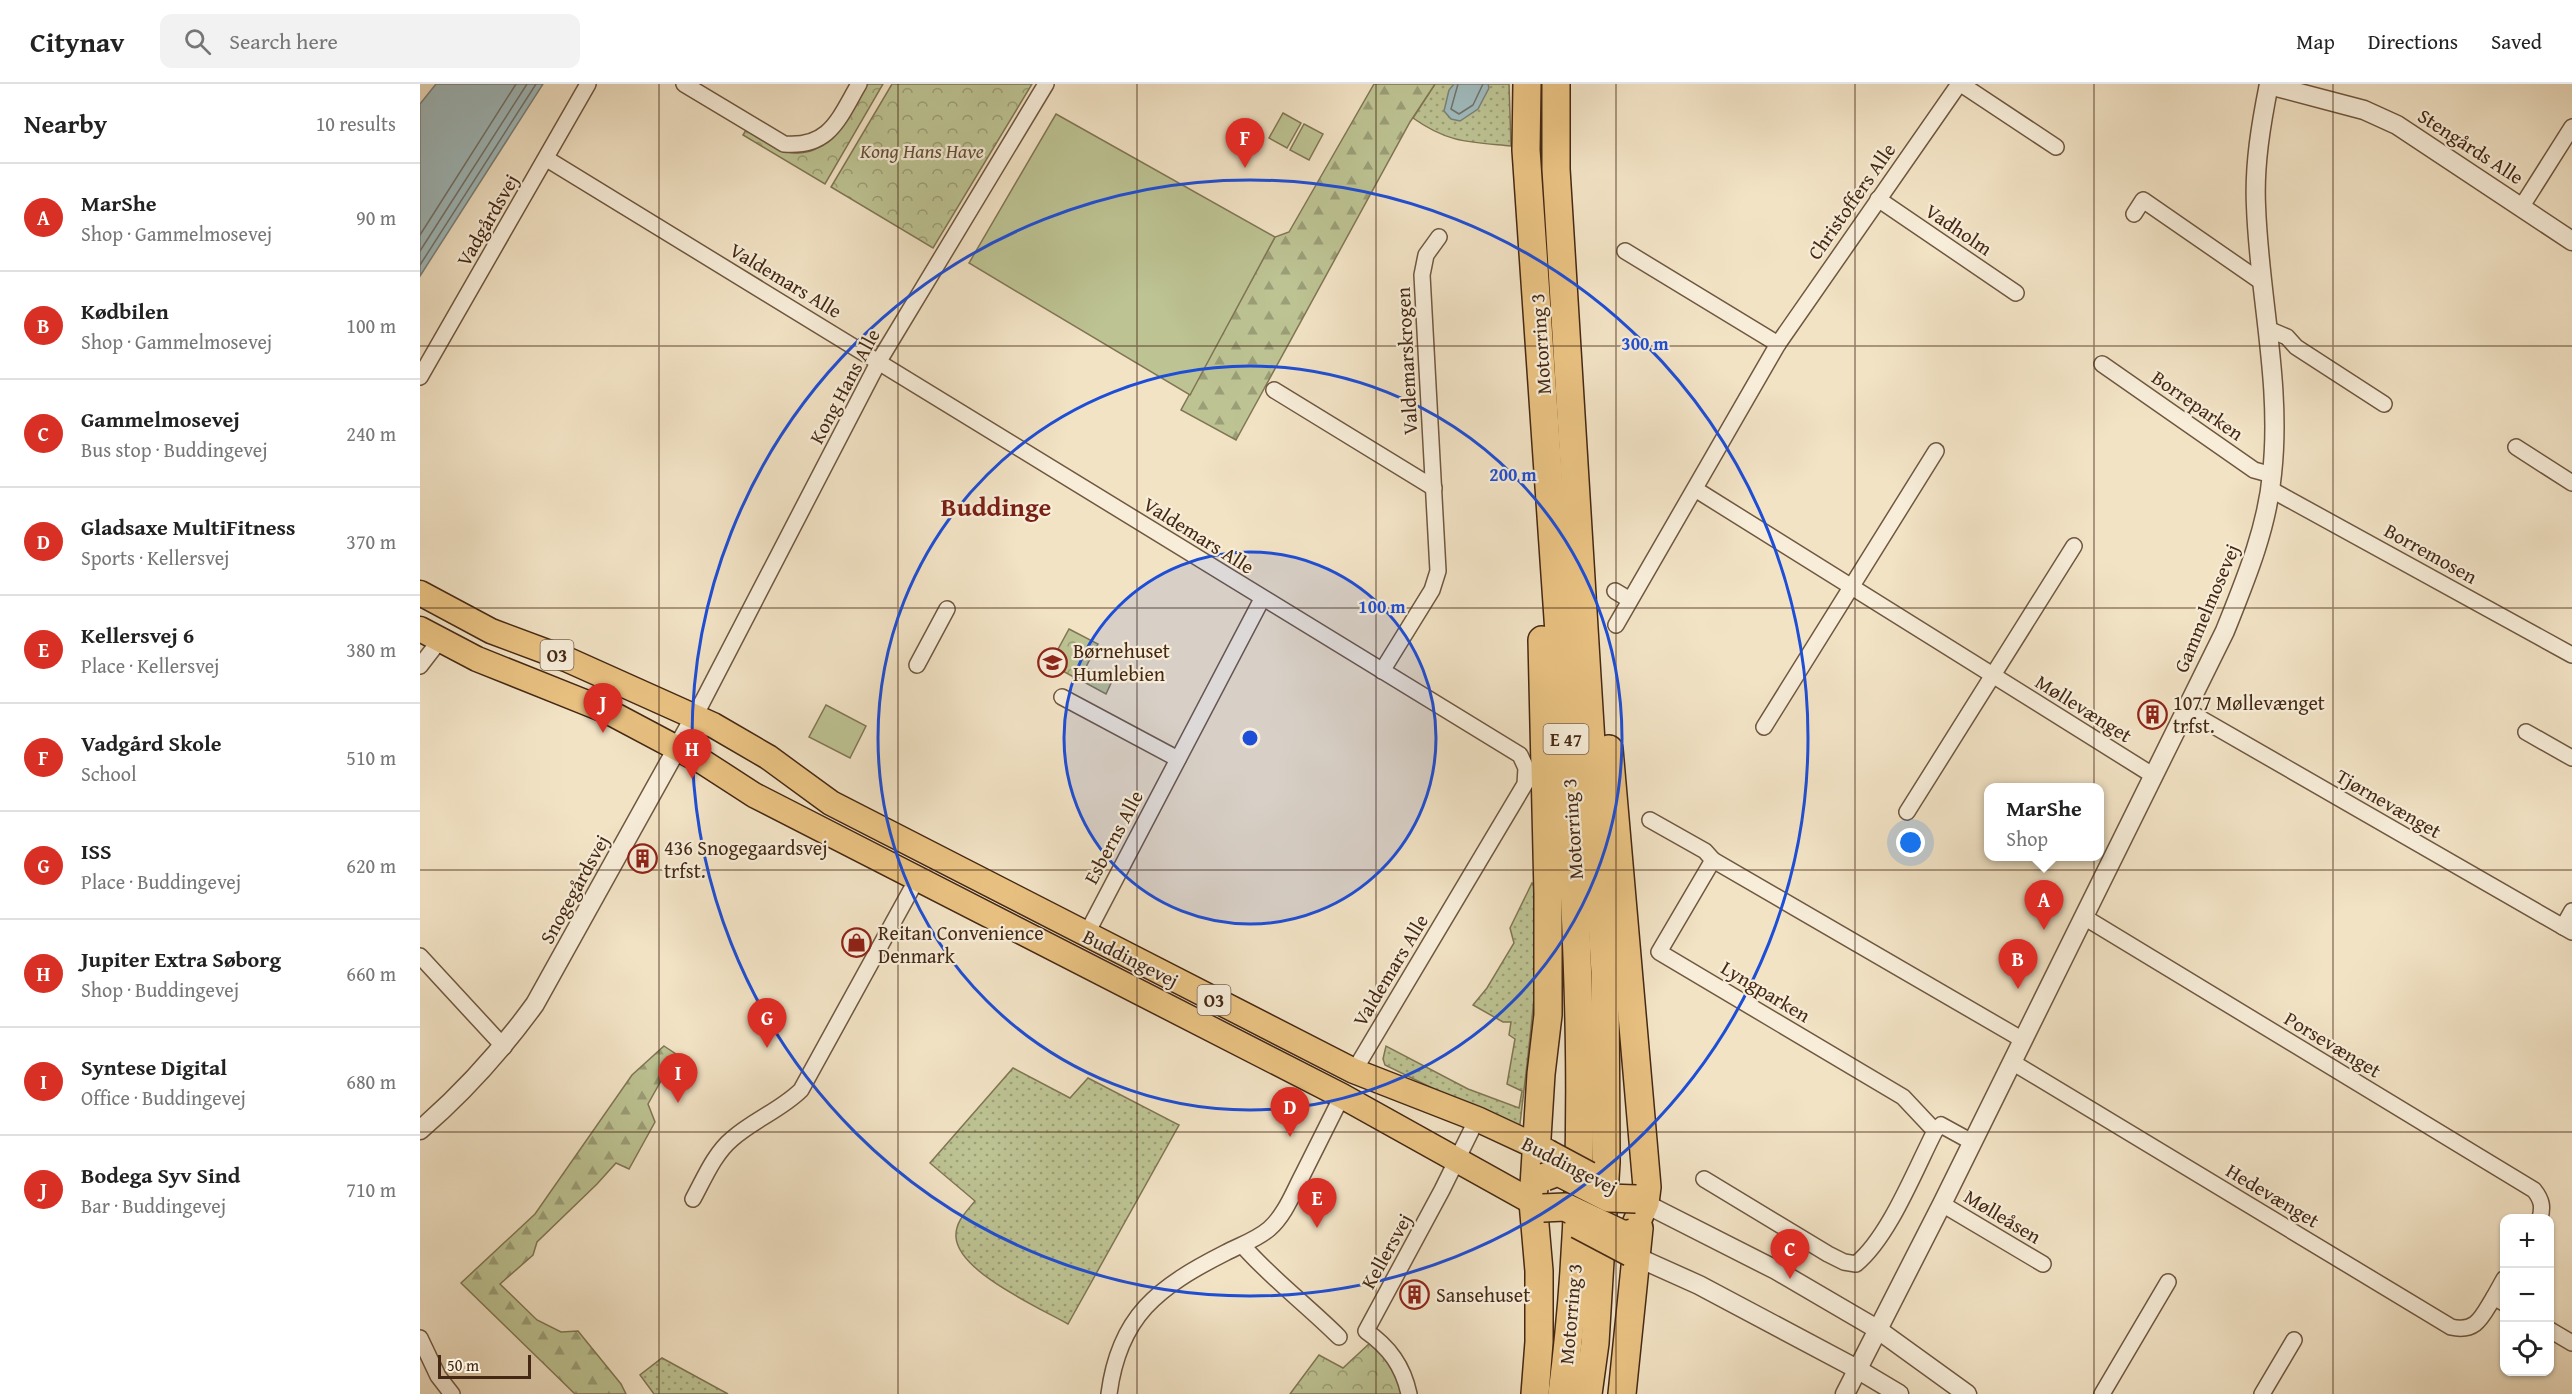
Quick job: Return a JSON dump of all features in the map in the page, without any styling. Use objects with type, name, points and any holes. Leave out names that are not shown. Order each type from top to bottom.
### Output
[{"type":"highway","name":"Motorring 3","points":[[1527,84],[1526,150],[1578,921],[1581,1066],[1577,1240],[1562,1394]]},
{"type":"highway","name":"Motorring 3","points":[[1556,84],[1556,170],[1605,972],[1606,1162],[1595,1343],[1588,1394]]},
{"type":"highway","points":[[1572,438],[1594,579],[1647,1187],[1637,1228],[1622,1394]]},
{"type":"highway","points":[[1535,1394],[1539,1342],[1538,1205],[1543,1159],[1548,1015],[1548,894],[1541,603],[1550,489]]},
{"type":"highway","points":[[1543,1159],[1558,1173],[1609,1198],[1637,1228]]},
{"type":"highway","points":[[1538,1205],[1565,1207],[1624,1236],[1637,1228]]},
{"type":"main road","name":"Buddingevej","points":[[420,593],[490,631],[576,663],[687,732],[754,795],[1342,1096],[1538,1205]]},
{"type":"main road","name":"Buddingevej","points":[[430,634],[486,663],[607,711],[768,757],[817,794],[1086,935],[1354,1071],[1477,1119],[1543,1159]]},
{"type":"street","name":"Vadgårdsvej","points":[[420,377],[588,84]]},
{"type":"street","points":[[684,84],[784,144],[800,146],[819,140],[832,128],[860,84]]},
{"type":"street","name":"Kong Hans Alle","points":[[687,732],[879,362],[1046,84]]},
{"type":"street","name":"Christoffers Alle","points":[[1616,625],[1778,344],[1960,84],[2056,147]]},
{"type":"street","name":"Stengårds Alle","points":[[2269,84],[2364,110],[2397,125],[2572,241]]},
{"type":"street","name":"Gammelmosevej","points":[[1845,1394],[1942,1204],[2225,631],[2259,540],[2271,482],[2275,399],[2256,203],[2259,142],[2269,84]]},
{"type":"street","points":[[2522,206],[2572,127]]},
{"type":"street","name":"Valdemars Alle","points":[[547,159],[1520,756],[1526,768],[1525,784],[1354,1071]]},
{"type":"street","name":"Vadholm","points":[[1878,199],[2016,293]]},
{"type":"street","points":[[2134,214],[2144,200],[2263,283]]},
{"type":"street","name":"Valdemarskrogen","points":[[1382,671],[1436,581],[1438,571],[1422,275],[1426,255],[1439,237]]},
{"type":"street","points":[[1625,251],[1778,344]]},
{"type":"street","points":[[2268,329],[2287,337],[2296,347],[2384,404]]},
{"type":"street","name":"Borreparken","points":[[2102,364],[2271,482]]},
{"type":"street","name":"Valdemarskrogen","points":[[1274,390],[1434,488]]},
{"type":"street","points":[[2516,447],[2572,483]]},
{"type":"street","points":[[1764,727],[1936,451]]},
{"type":"street","name":"Borremosen","points":[[2271,482],[2572,655]]},
{"type":"street","name":"Møllevænget","points":[[1695,489],[2154,776]]},
{"type":"street","points":[[1906,812],[2074,546]]},
{"type":"street","points":[[1615,591],[1630,600]]},
{"type":"street","name":"Esberns Alle","points":[[1086,935],[1262,599]]},
{"type":"street","points":[[917,665],[946,609]]},
{"type":"street","points":[[420,666],[430,634]]},
{"type":"street","points":[[1062,697],[1178,759]]},
{"type":"street","name":"Tjørnevænget","points":[[2186,710],[2567,930]]},
{"type":"street","name":"Snogegårdsvej","points":[[420,1130],[476,1078],[504,1047],[535,1004],[687,732]]},
{"type":"street","points":[[2526,732],[2572,758]]},
{"type":"street","points":[[1650,820],[1705,851],[1713,860],[2023,1040]]},
{"type":"street","name":"Lyngparken","points":[[1713,860],[1659,952],[1903,1097],[1935,1131]]},
{"type":"street","points":[[693,1199],[710,1167],[730,1140],[759,1119],[791,1101],[801,1090],[917,879]]},
{"type":"street","points":[[2567,930],[2572,911]]},
{"type":"street","name":"Porsevænget","points":[[2084,917],[2534,1190],[2540,1197],[2541,1214]]},
{"type":"street","points":[[420,956],[504,1047]]},
{"type":"street","name":"Hedevænget","points":[[2012,1062],[2451,1327],[2462,1330],[2471,1328],[2499,1300]]},
{"type":"street","points":[[1109,1394],[1118,1350],[1129,1327],[1142,1309],[1192,1272],[1226,1252],[1243,1246],[1270,1229],[1284,1211],[1342,1096]]},
{"type":"street","name":"Kellersvej","points":[[1409,1394],[1397,1361],[1366,1331],[1458,1160],[1477,1119]]},
{"type":"street","points":[[1704,1179],[1828,1254],[1844,1262],[1856,1264],[1866,1256],[1893,1215],[1935,1131],[1941,1125],[1972,1142]]},
{"type":"street","name":"Mølleåsen","points":[[1942,1204],[2043,1264]]},
{"type":"street","points":[[1637,1228],[1776,1270],[1877,1329],[1966,1394]]},
{"type":"street","points":[[1637,1228],[1700,1285],[1899,1394]]},
{"type":"street","points":[[1243,1246],[1259,1265],[1314,1312],[1339,1337]]},
{"type":"street","points":[[2102,1394],[2168,1282]]},
{"type":"street","points":[[2554,1332],[2572,1343]]},
{"type":"street","points":[[420,1338],[438,1376],[452,1394]]},
{"type":"street","points":[[2262,1394],[2294,1340]]},
{"type":"green space","points":[[866,84],[883,84],[825,184],[743,135],[746,130],[771,146],[787,152],[802,153],[815,149],[826,142],[845,121]]},
{"type":"green space","name":"Kong Hans Have","points":[[892,84],[1032,84],[933,248],[831,187]]},
{"type":"green space","points":[[1374,84],[1435,84],[1410,122],[1236,440],[1181,410],[1275,237],[1289,232]]},
{"type":"green space","points":[[1435,84],[1509,84],[1511,146],[1448,137],[1413,118]]},
{"type":"green space","points":[[1283,113],[1301,123],[1287,148],[1269,138]]},
{"type":"green space","points":[[1056,114],[1275,237],[1190,395],[969,263]]},
{"type":"green space","points":[[1304,124],[1323,134],[1309,160],[1290,150]]},
{"type":"green space","points":[[1069,629],[1098,644],[1079,680],[1050,664]]},
{"type":"green space","points":[[1089,669],[1112,681],[1106,694],[1082,681]]},
{"type":"green space","points":[[826,705],[866,726],[850,758],[809,737]]},
{"type":"green space","points":[[1532,883],[1539,888],[1536,976],[1520,1124],[1514,1128],[1385,1065],[1383,1059],[1386,1046],[1468,1089],[1519,1108],[1522,1091],[1507,1084],[1515,1039],[1509,1035],[1511,1022],[1503,1022],[1473,1005],[1487,988],[1514,943],[1510,928]]},
{"type":"green space","points":[[664,1046],[676,1054],[648,1104],[655,1122],[629,1169],[616,1163],[537,1242],[533,1255],[500,1284],[537,1320],[561,1332],[578,1331],[621,1384],[626,1394],[575,1394],[461,1283],[535,1214],[632,1075]]},
{"type":"green space","points":[[1013,1068],[1070,1098],[1088,1078],[1179,1125],[1068,1324],[1002,1288],[970,1263],[960,1250],[956,1232],[962,1218],[975,1201],[930,1163]]},
{"type":"green space","points":[[1371,1342],[1395,1366],[1402,1394],[1290,1394],[1319,1355],[1343,1368]]},
{"type":"green space","points":[[662,1358],[728,1394],[654,1394],[640,1375]]},
{"type":"water","points":[[436,84],[543,84],[420,276],[420,104]]},
{"type":"water","points":[[1454,84],[1488,84],[1489,88],[1478,109],[1460,121],[1451,119],[1444,111],[1449,90]]},
{"type":"place","name":"Vadgård Skole","points":[[1245,168]]},
{"type":"place","name":"Børnehuset Humlebien","points":[[1052,662]]},
{"type":"place","name":"1077 Møllevænget trfst.","points":[[2152,714]]},
{"type":"place","name":"Bodega Syv Sind","points":[[603,733]]},
{"type":"place","name":"Jupiter Extra Søborg","points":[[692,779]]},
{"type":"place","name":"436 Snogegaardsvej trfst.","points":[[643,859]]},
{"type":"place","name":"MarShe","points":[[2044,930]]},
{"type":"place","name":"Reitan Convenience Denmark","points":[[857,943]]},
{"type":"place","name":"Kødbilen","points":[[2018,989]]},
{"type":"place","name":"ISS","points":[[767,1048]]},
{"type":"place","name":"Syntese Digital","points":[[678,1103]]},
{"type":"place","name":"Gladsaxe MultiFitness","points":[[1290,1137]]},
{"type":"place","name":"Kellersvej 6","points":[[1317,1228]]},
{"type":"place","name":"Gammelmosevej","points":[[1790,1279]]},
{"type":"place","name":"Sansehuset","points":[[1415,1294]]},
{"type":"district","name":"Buddinge","points":[[996,506]]}]
